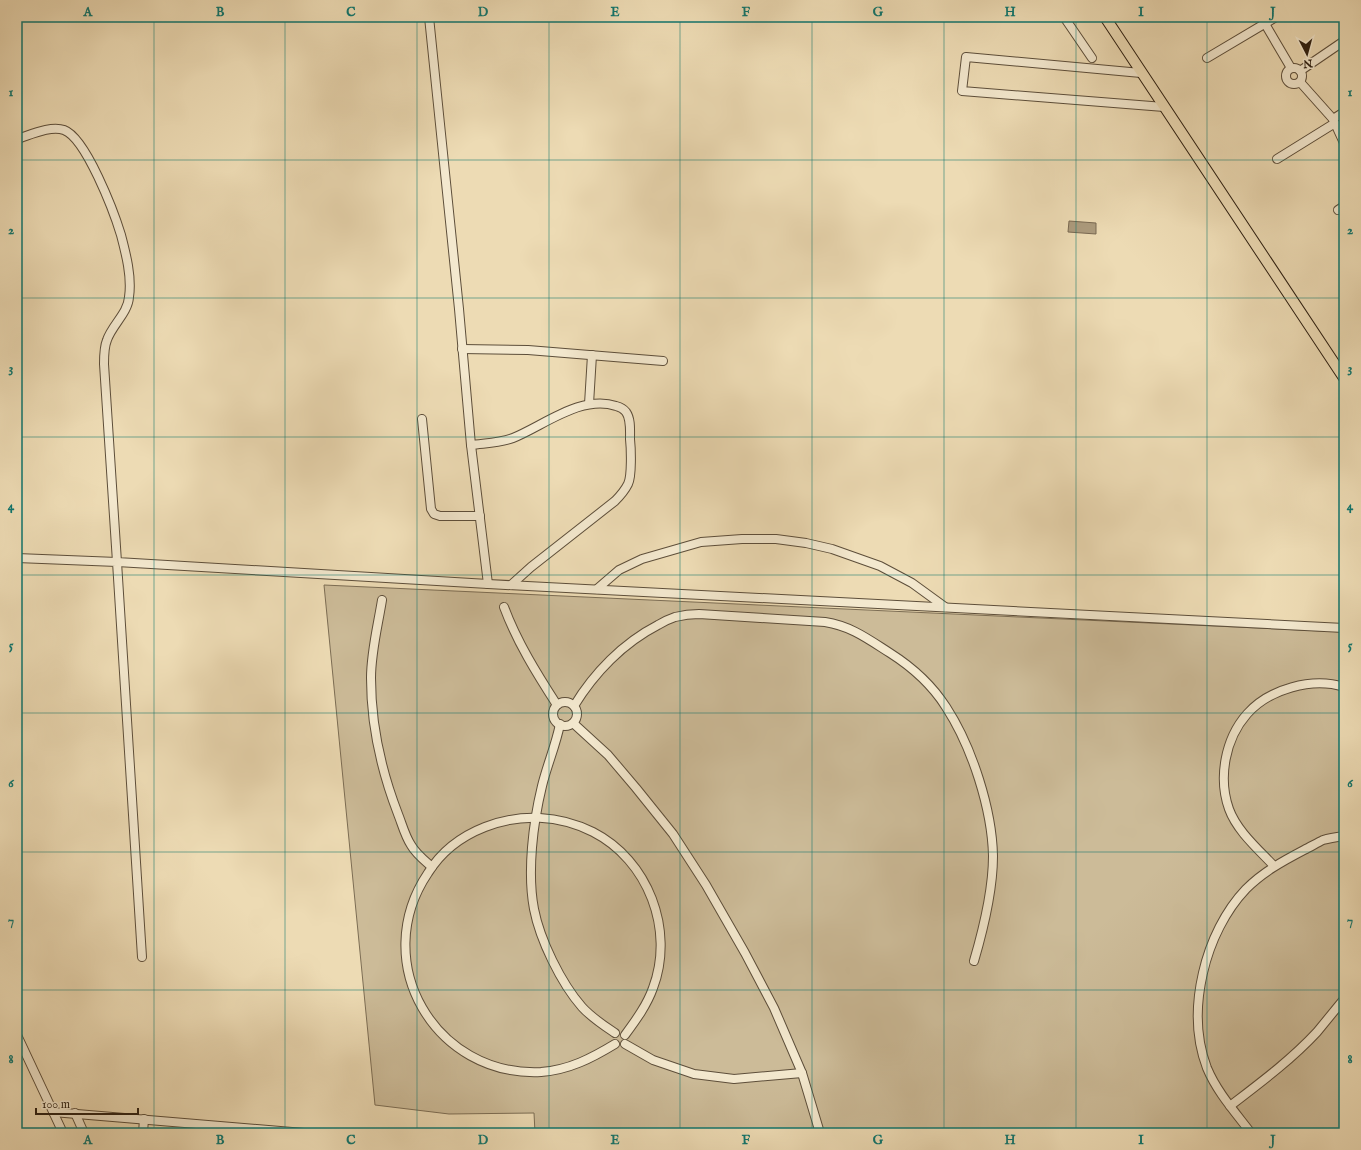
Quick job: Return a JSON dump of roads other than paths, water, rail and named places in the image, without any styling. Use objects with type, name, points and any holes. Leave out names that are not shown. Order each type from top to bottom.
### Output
[{"type":"main road","points":[[1104,17],[1344,378]]},
{"type":"street","points":[[429,17],[471,445],[488,584]]},
{"type":"street","points":[[1064,17],[1092,58]]},
{"type":"street","points":[[1206,58],[1263,20],[1276,17]]},
{"type":"street","points":[[1263,20],[1291,68]]},
{"type":"street","points":[[1300,71],[1344,42]]},
{"type":"street","points":[[1141,73],[966,56],[962,91],[1164,107]]},
{"type":"street","points":[[1291,68],[1296,68],[1300,71],[1302,76],[1300,82]]},
{"type":"street","points":[[1291,68],[1286,74],[1288,82],[1293,84],[1300,82]]},
{"type":"street","points":[[1300,82],[1334,121],[1344,143]]},
{"type":"street","points":[[1277,159],[1334,121],[1344,112]]},
{"type":"street","points":[[17,139],[52,128],[65,130],[75,138],[94,168],[120,234],[128,267],[130,286],[129,298],[125,310],[107,340],[104,352],[104,364],[142,958]]},
{"type":"street","points":[[462,349],[528,350],[663,361]]},
{"type":"street","points":[[589,404],[592,355]]},
{"type":"street","points":[[471,445],[497,442],[512,438],[561,413],[589,404],[612,405],[623,408],[628,415],[630,441],[629,483],[616,501],[531,567],[511,585]]},
{"type":"street","points":[[422,419],[431,509],[434,514],[440,516],[480,516]]},
{"type":"street","points":[[597,589],[619,570],[642,559],[701,542],[742,539],[776,539],[806,543],[880,566],[912,584],[945,608]]},
{"type":"street","points":[[17,558],[117,562],[488,584],[1344,628]]},
{"type":"street","points":[[382,600],[374,644],[371,677],[376,741],[388,788],[410,844],[419,857],[432,867]]},
{"type":"street","points":[[504,607],[509,621],[533,668],[557,706]]},
{"type":"street","points":[[574,706],[585,688],[617,654],[631,642],[673,618],[687,614],[825,622],[838,624],[862,635],[907,664],[933,690],[946,707],[956,725],[975,769],[986,804],[991,830],[993,857],[985,920],[974,961]]},
{"type":"street","points":[[1274,866],[1238,825],[1229,809],[1224,787],[1225,758],[1234,734],[1247,714],[1267,698],[1289,687],[1314,683],[1344,686]]},
{"type":"street","points":[[564,702],[574,706],[577,714],[573,723],[566,726],[560,724],[554,717],[554,711],[557,706],[564,702]]},
{"type":"street","points":[[573,723],[608,755],[673,834],[706,885],[745,953],[774,1008],[802,1073],[820,1133]]},
{"type":"street","points":[[560,724],[542,785],[532,842],[532,887],[534,909],[539,928],[549,954],[571,992],[594,1019],[615,1034]]},
{"type":"street","points":[[615,1044],[579,1064],[543,1072],[524,1072],[494,1066],[472,1057],[456,1047],[442,1035],[430,1021],[415,994],[408,971],[405,953],[405,934],[408,916],[422,882],[445,852],[478,830],[496,823],[516,818],[536,817],[556,819],[575,824],[594,832],[611,843],[626,856],[638,872],[648,889],[656,908],[660,928],[661,948],[659,968],[654,987],[646,1005],[625,1039],[621,1046],[615,1044],[612,1039],[615,1034],[620,1032],[625,1039],[653,1060],[694,1074],[734,1080],[802,1073]]},
{"type":"street","points":[[1251,1133],[1217,1088],[1207,1067],[1199,1038],[1198,1002],[1210,948],[1226,914],[1246,889],[1274,866],[1323,840],[1344,836]]},
{"type":"street","points":[[1230,1106],[1260,1084],[1293,1055],[1317,1032],[1344,998]]},
{"type":"street","points":[[17,1035],[63,1133]]},
{"type":"street","points":[[53,1112],[304,1133]]},
{"type":"street","points":[[75,1113],[84,1133]]},
{"type":"street","points":[[143,1133],[144,1119]]}]
